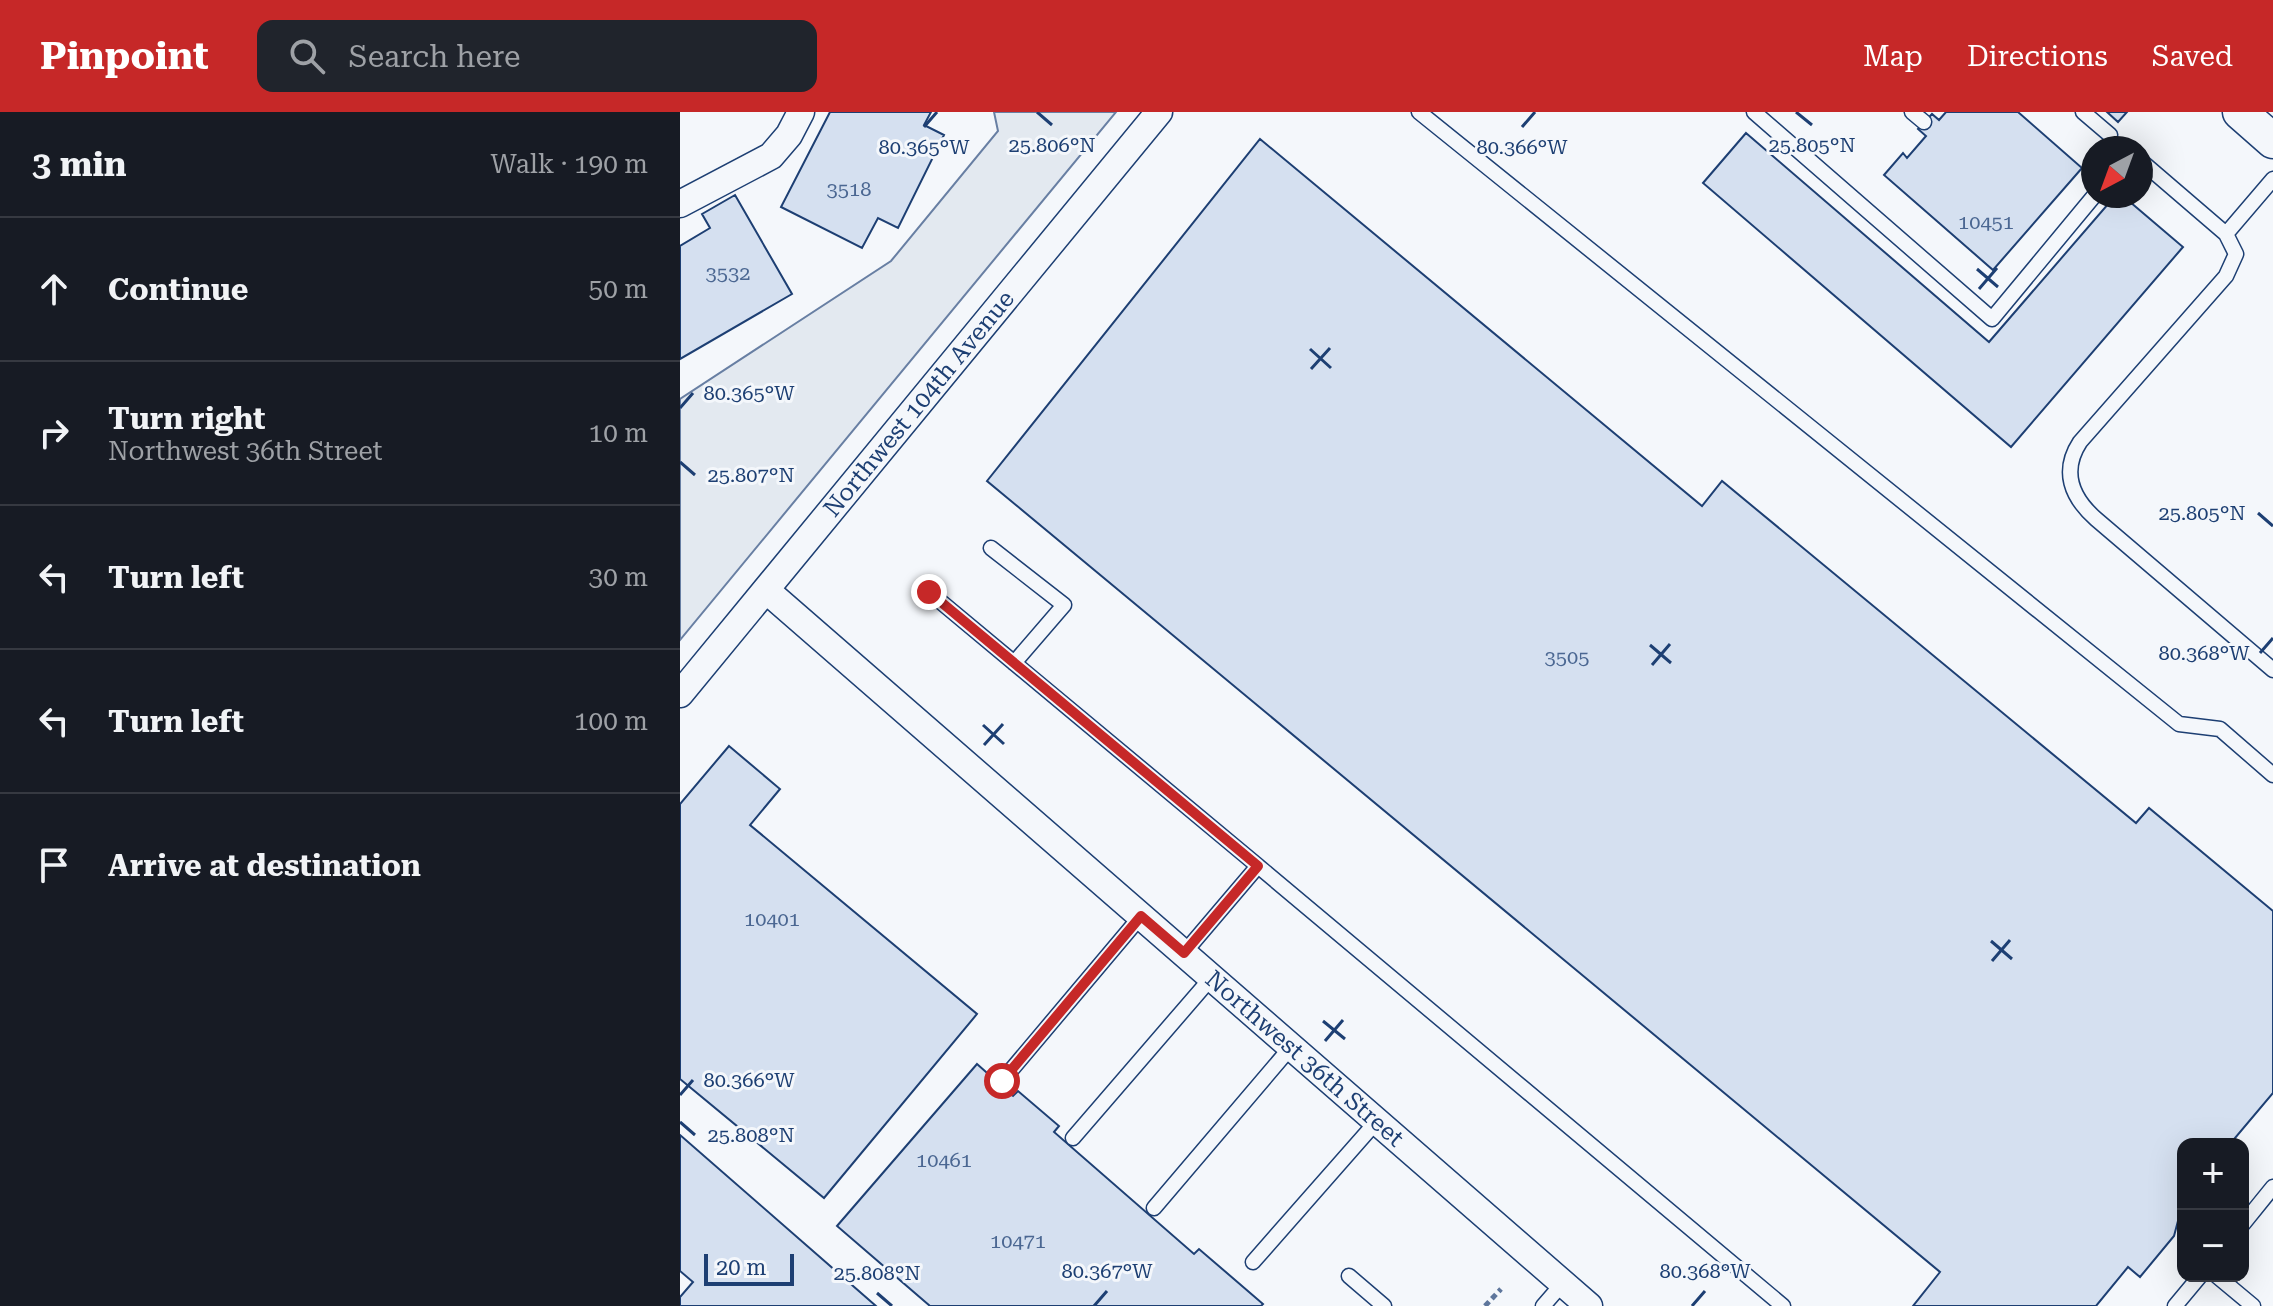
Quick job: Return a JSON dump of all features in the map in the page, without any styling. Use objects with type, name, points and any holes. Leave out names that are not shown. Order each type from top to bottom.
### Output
[{"type":"street","points":[[680,204],[771,156],[789,135],[801,112]]},
{"type":"street","name":"Northwest 104th Avenue","points":[[680,694],[1159,112]]},
{"type":"street","points":[[2240,112],[2273,141]]},
{"type":"street","name":"Northwest 36th Street","points":[[766,590],[1589,1306]]},
{"type":"lane","points":[[1419,112],[2179,724],[2220,729],[2273,775]]},
{"type":"lane","points":[[1754,112],[1992,319],[2084,208]]},
{"type":"lane","points":[[1912,112],[1924,122]]},
{"type":"lane","points":[[2083,112],[2110,135]]},
{"type":"lane","points":[[2153,171],[2226,234],[2236,254],[2226,276],[2080,442],[2073,453],[2069,476],[2071,487],[2085,509],[2273,670]]},
{"type":"lane","points":[[2226,234],[2273,179]]},
{"type":"lane","points":[[991,548],[1064,605],[1014,663]]},
{"type":"lane","points":[[929,592],[1783,1306]]},
{"type":"lane","points":[[1184,953],[1258,866]]},
{"type":"lane","points":[[1002,1081],[1141,916]]},
{"type":"lane","points":[[1073,1138],[1212,977]]},
{"type":"lane","points":[[1154,1208],[1291,1047]]},
{"type":"lane","points":[[1253,1262],[1377,1121]]},
{"type":"lane","points":[[2249,1217],[2273,1187]]},
{"type":"lane","points":[[1349,1276],[1384,1306]]},
{"type":"lane","points":[[2175,1306],[2195,1282]]},
{"type":"lane","points":[[2224,1282],[2253,1306]]},
{"type":"lane","points":[[1543,1306],[1563,1283]]},
{"type":"path","points":[[1485,1306],[1501,1289]]},
{"type":"shaded area","points":[[994,112],[1116,112],[680,640],[680,399],[891,261],[998,131]]},
{"type":"building","points":[[830,112],[931,112],[924,125],[944,135],[898,228],[878,218],[862,248],[781,207]]},
{"type":"building","points":[[1946,112],[2018,112],[2081,167],[1993,270],[1884,175],[1903,153],[1907,158],[1926,136],[1918,129],[1932,114],[1939,120]]},
{"type":"building","points":[[2107,112],[2127,112],[2118,122]]},
{"type":"building","points":[[1746,133],[1989,342],[2105,208],[2137,208],[2183,247],[2011,447],[1703,183]]},
{"type":"building","points":[[1260,139],[1702,506],[1722,481],[2136,823],[2149,808],[2273,911],[2273,1093],[2235,1138],[2177,1138],[2177,1225],[2174,1236],[2140,1277],[2128,1267],[2096,1306],[1913,1306],[1940,1272],[987,481]]},
{"type":"building","points":[[735,195],[792,294],[680,359],[680,246],[710,228],[702,214]]},
{"type":"building","points":[[729,746],[780,789],[750,825],[977,1014],[824,1198],[680,1079],[680,804]]},
{"type":"building","points":[[977,1064],[1013,1096],[1018,1091],[1059,1126],[1054,1132],[1194,1254],[1199,1249],[1263,1304],[930,1306],[837,1226]]},
{"type":"building","points":[[680,1135],[876,1306],[680,1306],[680,1297],[693,1282],[680,1271]]},
{"type":"route","points":[[929,592],[1258,866],[1184,953],[1141,916],[1002,1081]]}]
